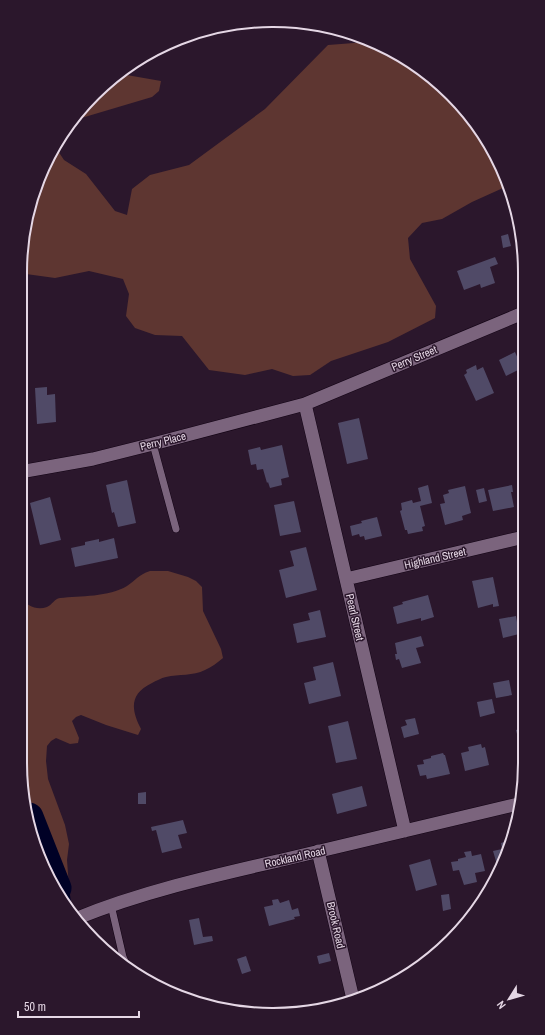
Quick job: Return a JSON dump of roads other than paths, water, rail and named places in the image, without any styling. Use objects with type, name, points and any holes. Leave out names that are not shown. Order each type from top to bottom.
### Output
[{"type":"street","name":"Perry Street","points":[[305,404],[518,315]]},
{"type":"street","name":"Perry Place","points":[[27,471],[93,458],[153,444],[305,404]]},
{"type":"street","name":"Pearl Street","points":[[305,404],[405,831]]},
{"type":"street","name":"Highland Street","points":[[346,579],[518,538]]},
{"type":"street","name":"Rockland Road","points":[[81,916],[143,895],[219,875],[514,805]]},
{"type":"street","name":"Brook Road","points":[[318,851],[352,995]]},
{"type":"lane","points":[[153,444],[176,529]]},
{"type":"lane","points":[[111,905],[124,958]]},
{"type":"water","points":[[69,887],[71,903],[68,899],[63,890]]}]
